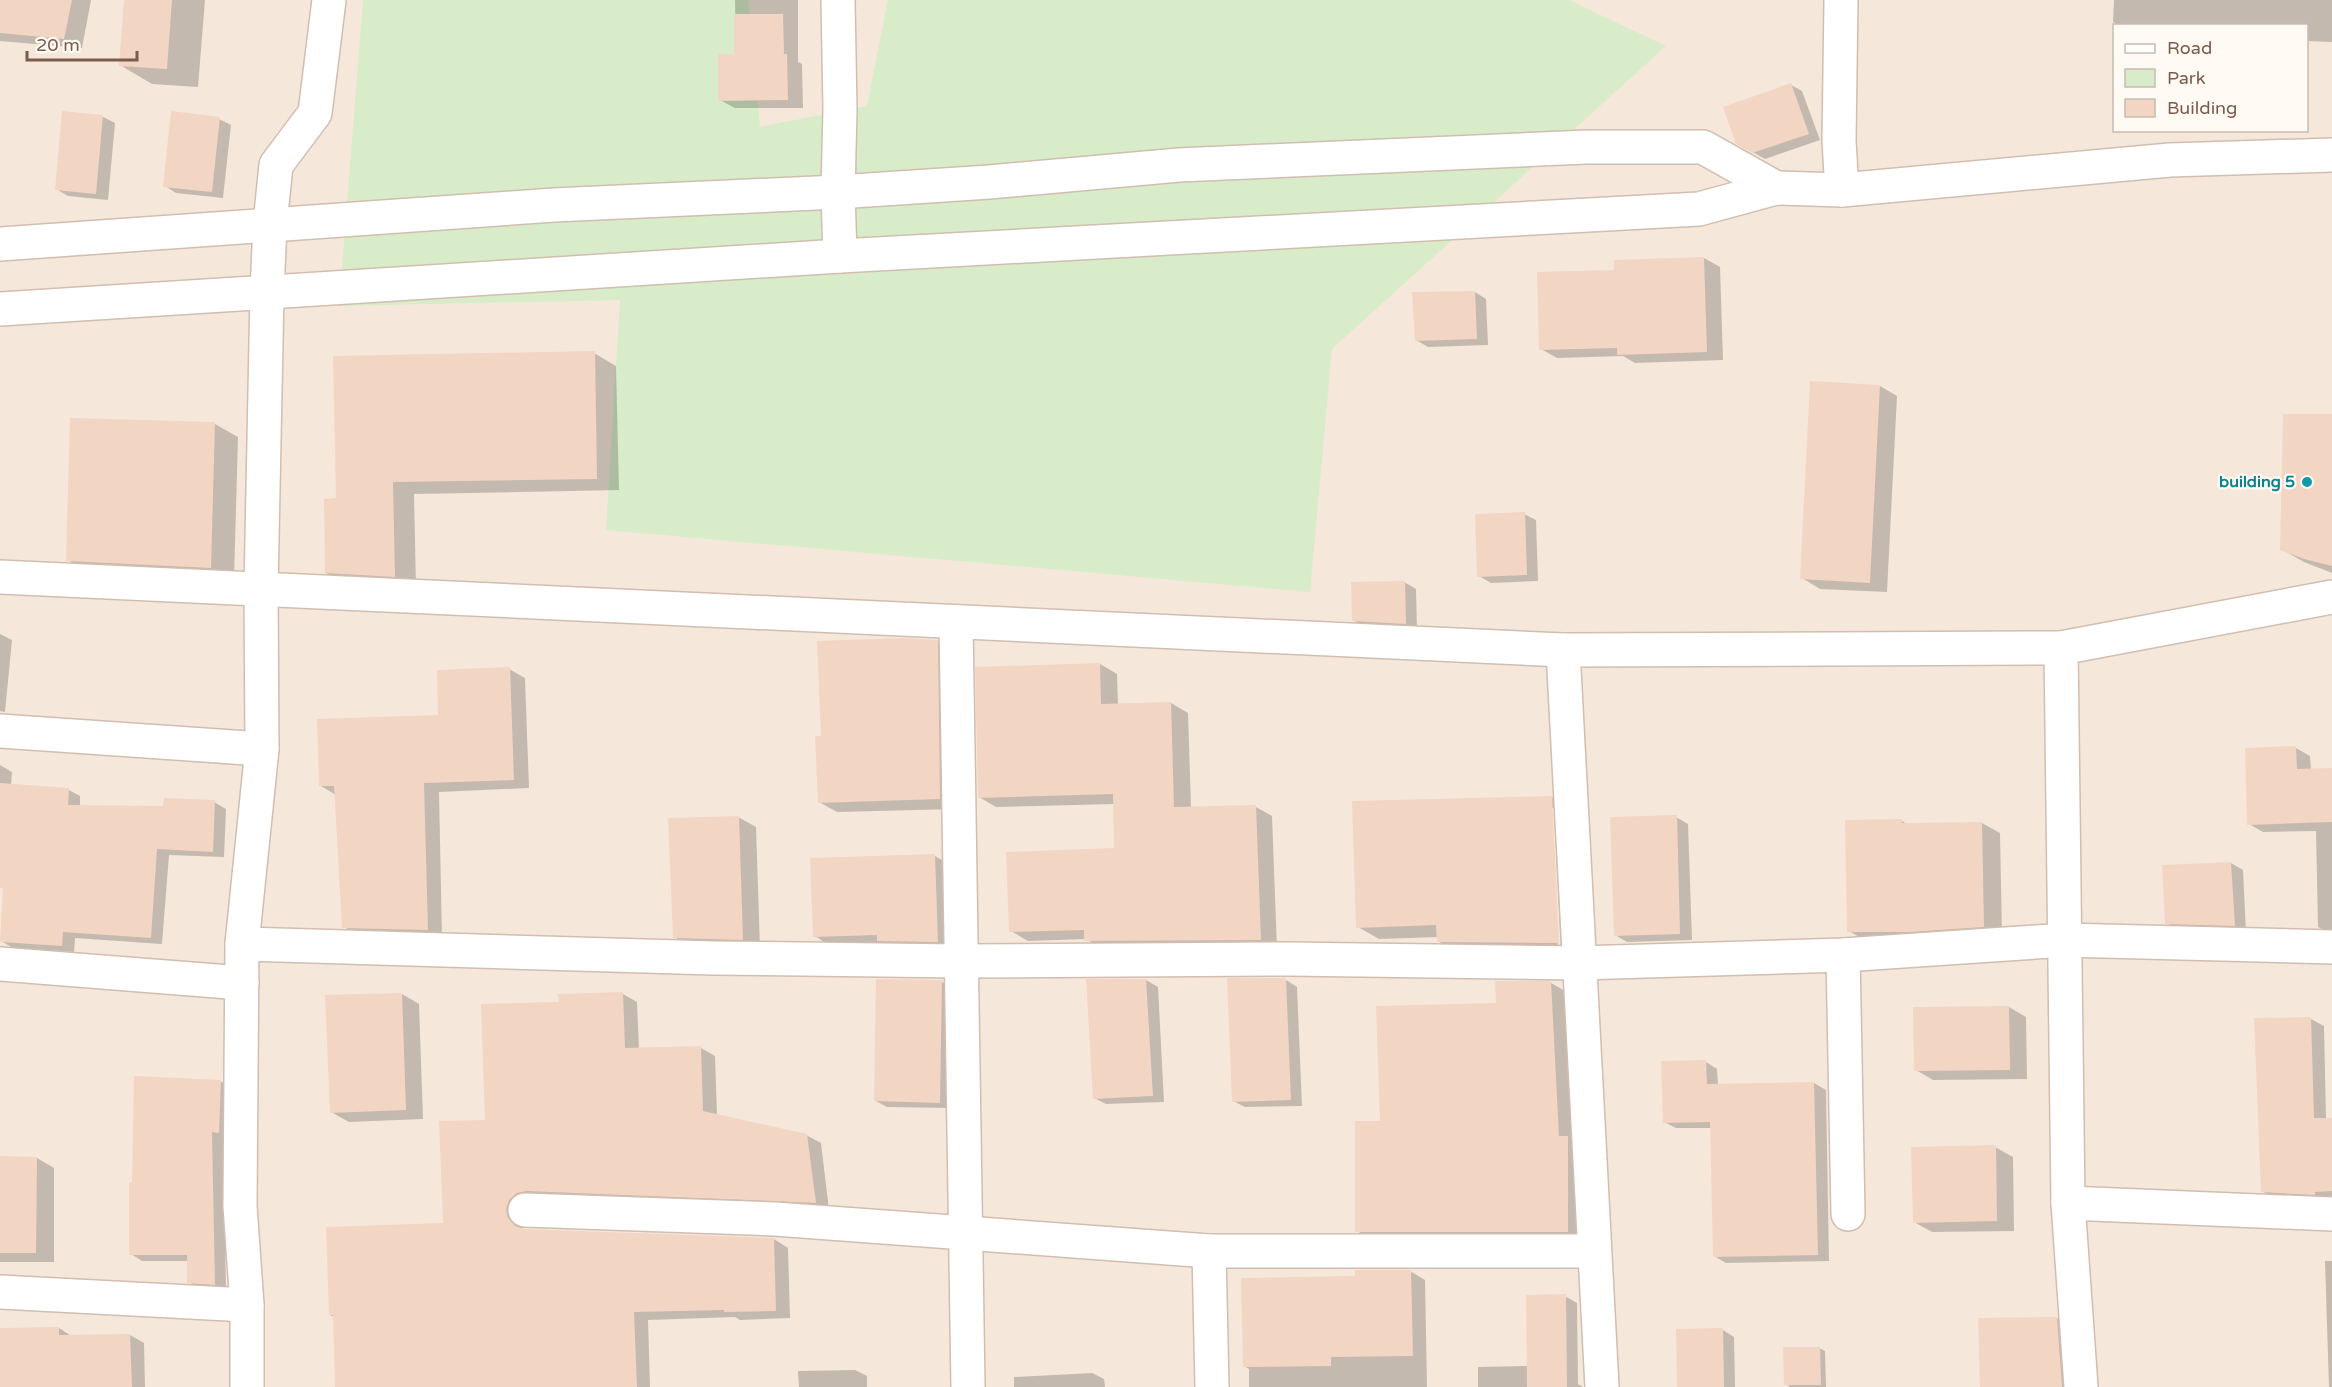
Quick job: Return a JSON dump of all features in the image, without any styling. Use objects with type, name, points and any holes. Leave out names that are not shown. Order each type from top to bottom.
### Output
[{"type":"street","points":[[247,1387],[247,1305],[240,1206],[242,944],[262,749],[261,589],[270,225],[276,165],[315,113],[328,0]]},
{"type":"street","points":[[838,0],[840,256]]},
{"type":"street","points":[[1841,0],[1839,141],[1842,190]]},
{"type":"street","points":[[0,244],[554,205],[838,192],[1179,165],[1586,147],[1703,147],[1776,188]]},
{"type":"street","points":[[0,309],[840,256],[1699,209],[1776,188],[1842,190],[2170,160],[2332,155]]},
{"type":"street","points":[[0,577],[1563,650],[2061,648],[2332,597]]},
{"type":"street","points":[[956,622],[968,1387]]},
{"type":"street","points":[[2061,648],[2068,1203],[2081,1387]]},
{"type":"street","points":[[1563,650],[1593,1251],[1602,1387]]},
{"type":"street","points":[[0,731],[262,749]]},
{"type":"street","points":[[242,944],[713,958],[960,962],[1299,960],[1578,963],[1843,955],[2065,940],[2332,947]]},
{"type":"street","points":[[1843,955],[1848,1214]]},
{"type":"street","points":[[0,964],[242,982]]},
{"type":"street","points":[[2068,1203],[2332,1214]]},
{"type":"street","points":[[525,1210],[775,1219],[1209,1251],[1593,1251]]},
{"type":"street","points":[[1209,1251],[1212,1387]]},
{"type":"street","points":[[0,1292],[247,1305]]},
{"type":"shaded area","points":[[0,0],[2332,0],[2332,1387],[0,1387]]},
{"type":"green space","points":[[363,0],[748,0],[760,127],[867,106],[888,0],[1569,0],[1666,46],[1332,349],[1310,592],[606,530],[620,300],[339,306]]},
{"type":"building","points":[[0,0],[72,0],[64,39],[0,33]]},
{"type":"building","points":[[124,0],[172,0],[167,69],[119,66]]},
{"type":"building","points":[[734,14],[783,14],[788,100],[718,101],[718,54],[734,54]]},
{"type":"building","points":[[1791,83],[1809,134],[1752,153],[1736,144],[1723,107]]},
{"type":"building","points":[[62,111],[103,115],[96,194],[55,190]]},
{"type":"building","points":[[171,111],[220,117],[212,192],[163,187]]},
{"type":"building","points":[[1704,257],[1707,352],[1617,355],[1617,348],[1539,350],[1537,272],[1614,270],[1614,260]]},
{"type":"building","points":[[1475,291],[1477,339],[1415,341],[1412,292]]},
{"type":"building","points":[[595,351],[597,479],[393,482],[395,577],[325,573],[324,499],[336,498],[333,356]]},
{"type":"building","points":[[1810,381],[1880,385],[1870,583],[1800,579]]},
{"type":"building","name":"building 5","points":[[2283,414],[2332,414],[2332,566],[2280,550]]},
{"type":"building","points":[[70,418],[215,422],[211,568],[66,561]]},
{"type":"building","points":[[1525,512],[1527,575],[1477,577],[1475,514]]},
{"type":"building","points":[[1405,581],[1406,624],[1352,621],[1351,582]]},
{"type":"building","points":[[904,638],[938,640],[940,799],[818,803],[815,736],[821,736],[817,641]]},
{"type":"building","points":[[1100,663],[1101,704],[1171,702],[1174,807],[1256,805],[1261,940],[1084,941],[1084,930],[1009,932],[1006,852],[1114,848],[1113,794],[978,798],[975,667]]},
{"type":"building","points":[[510,667],[514,780],[424,783],[428,930],[342,928],[334,786],[319,786],[317,719],[438,715],[437,670]]},
{"type":"building","points":[[2296,746],[2297,769],[2332,768],[2332,822],[2247,825],[2245,748]]},
{"type":"building","points":[[0,783],[69,788],[68,805],[163,806],[164,798],[215,800],[213,852],[157,849],[151,938],[63,932],[62,946],[0,942],[3,888],[0,888]]},
{"type":"building","points":[[1552,796],[1559,943],[1437,942],[1436,925],[1356,928],[1352,801]]},
{"type":"building","points":[[1677,815],[1680,934],[1614,936],[1610,817]]},
{"type":"building","points":[[739,816],[743,940],[673,938],[668,818]]},
{"type":"building","points":[[1902,819],[1902,823],[1982,822],[1984,927],[1910,932],[1847,932],[1845,820]]},
{"type":"building","points":[[935,854],[938,942],[877,941],[877,935],[813,937],[810,858]]},
{"type":"building","points":[[2231,862],[2235,926],[2165,924],[2162,865]]},
{"type":"building","points":[[1227,978],[1286,978],[1291,1100],[1232,1102]]},
{"type":"building","points":[[876,979],[942,980],[940,1103],[874,1101]]},
{"type":"building","points":[[1086,979],[1146,979],[1153,1096],[1093,1099]]},
{"type":"building","points":[[1495,981],[1551,981],[1559,1136],[1568,1136],[1568,1232],[1355,1232],[1355,1121],[1380,1121],[1376,1006],[1496,1003]]},
{"type":"building","points":[[623,992],[625,1048],[701,1046],[703,1111],[807,1134],[816,1203],[526,1191],[517,1193],[509,1200],[506,1209],[508,1218],[515,1226],[524,1229],[774,1238],[776,1311],[634,1312],[637,1387],[335,1387],[333,1315],[329,1315],[326,1227],[443,1223],[439,1121],[485,1120],[481,1004],[559,1002],[558,994]]},
{"type":"building","points":[[402,993],[406,1110],[330,1113],[325,995]]},
{"type":"building","points":[[2009,1006],[2010,1070],[1914,1071],[1913,1007]]},
{"type":"building","points":[[2311,1017],[2314,1118],[2332,1118],[2332,1191],[2315,1192],[2315,1195],[2261,1192],[2254,1018]]},
{"type":"building","points":[[1706,1060],[1707,1084],[1814,1082],[1818,1255],[1713,1257],[1710,1122],[1663,1123],[1661,1061]]},
{"type":"building","points":[[134,1076],[221,1080],[219,1133],[212,1132],[215,1285],[187,1283],[187,1255],[129,1255],[129,1183],[132,1182]]},
{"type":"building","points":[[1996,1145],[1997,1221],[1913,1223],[1911,1147]]},
{"type":"building","points":[[0,1156],[37,1157],[36,1253],[0,1253]]},
{"type":"building","points":[[1355,1270],[1411,1270],[1413,1356],[1331,1357],[1331,1366],[1243,1367],[1241,1278],[1355,1276]]},
{"type":"building","points":[[1566,1294],[1567,1387],[1527,1387],[1526,1295]]},
{"type":"building","points":[[2057,1317],[2062,1387],[1980,1387],[1978,1318]]},
{"type":"building","points":[[59,1327],[59,1335],[130,1334],[132,1387],[0,1387],[0,1328]]},
{"type":"building","points":[[1723,1328],[1724,1387],[1677,1387],[1676,1329]]},
{"type":"building","points":[[1783,1347],[1820,1347],[1821,1385],[1784,1385]]},
{"type":"place","name":"building 5","points":[[2307,482]]}]
